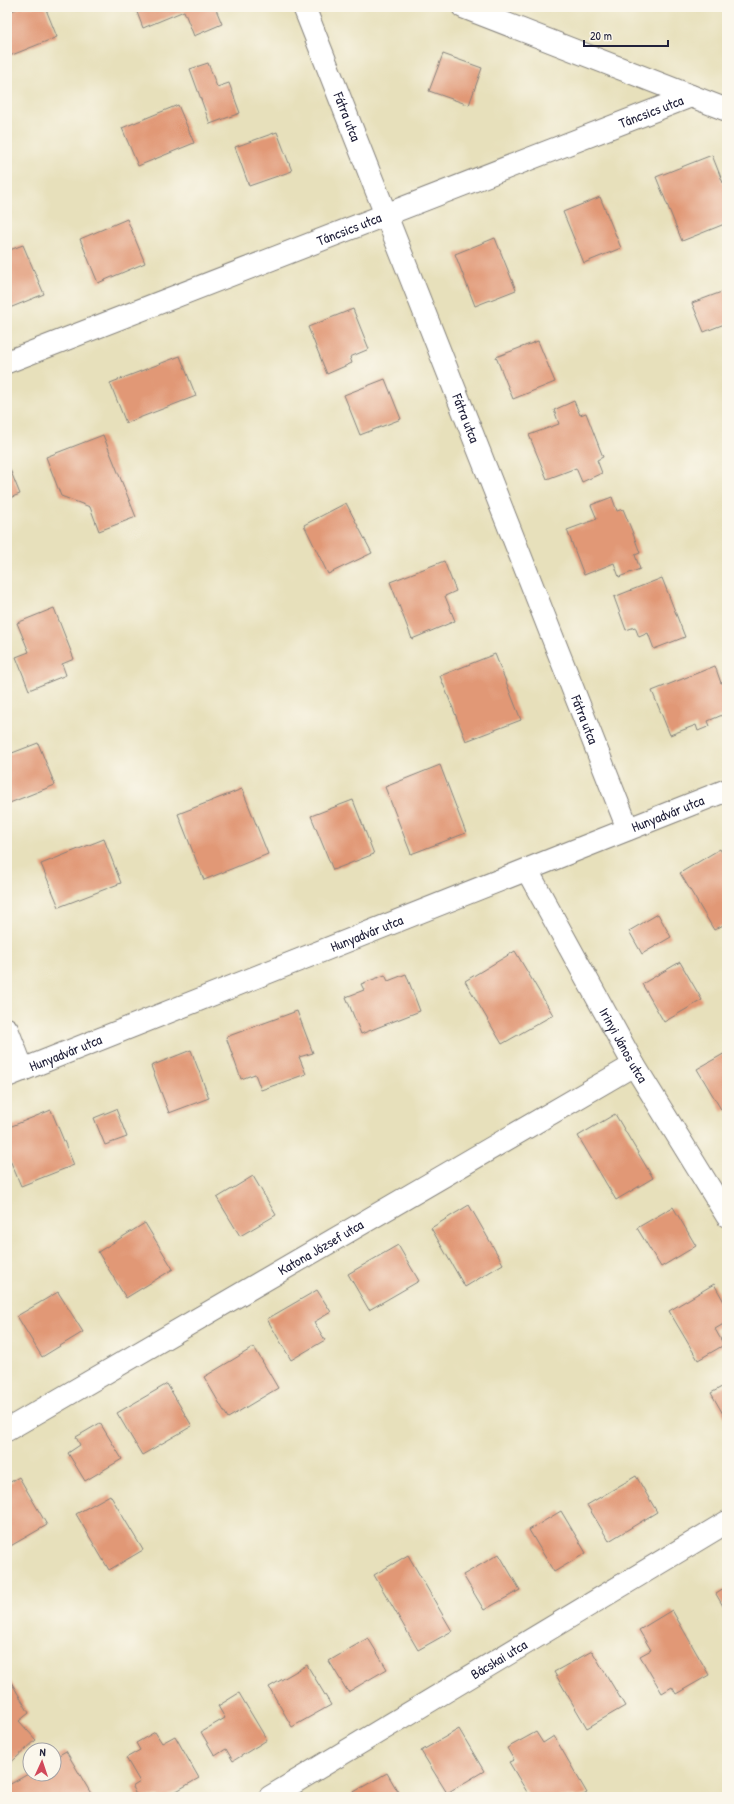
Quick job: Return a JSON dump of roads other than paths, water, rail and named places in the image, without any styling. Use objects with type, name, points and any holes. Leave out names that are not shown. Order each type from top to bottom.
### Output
[{"type":"street","name":"Fátra utca","points":[[304,7],[628,829]]},
{"type":"street","points":[[462,7],[727,110]]},
{"type":"street","name":"Táncsics utca","points":[[7,362],[691,96]]},
{"type":"street","name":"Hunyadvár utca","points":[[15,1073],[727,790]]},
{"type":"street","name":"Irinyi János utca","points":[[527,870],[634,1065],[727,1216]]},
{"type":"street","points":[[7,1029],[15,1073]]},
{"type":"street","name":"Katona József utca","points":[[7,1430],[634,1065]]},
{"type":"street","name":"Bácskai utca","points":[[270,1797],[727,1522]]}]
